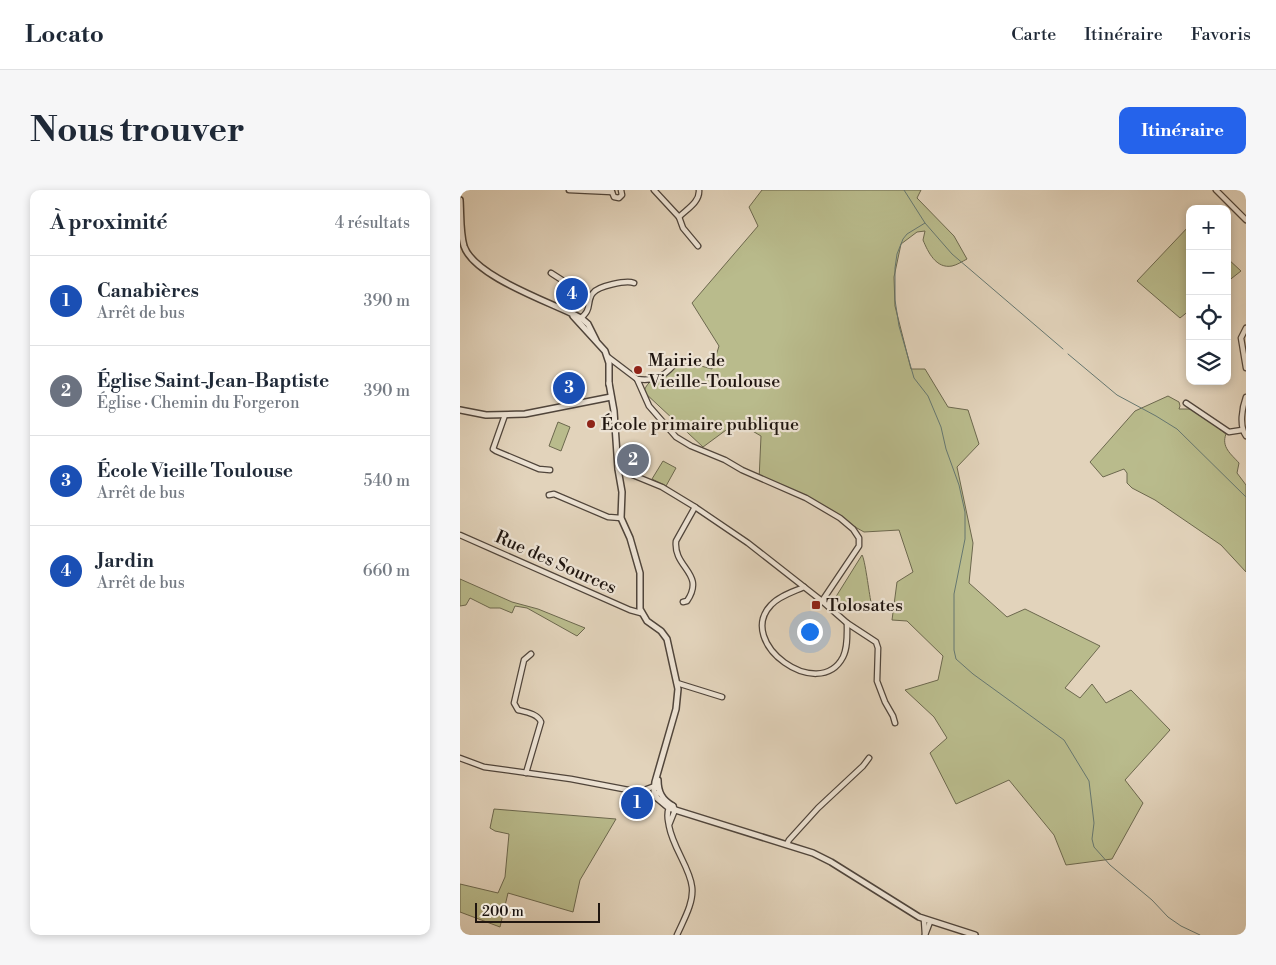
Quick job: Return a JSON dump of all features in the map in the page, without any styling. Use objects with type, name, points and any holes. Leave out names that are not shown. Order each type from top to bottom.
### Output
[{"type":"street","points":[[569,190],[613,191],[614,197],[619,198],[623,190]]},
{"type":"street","points":[[654,190],[679,217],[683,228],[698,246]]},
{"type":"street","points":[[679,217],[696,202],[700,196],[699,190]]},
{"type":"street","points":[[1216,190],[1246,220]]},
{"type":"street","points":[[460,200],[462,247],[471,258],[519,290],[580,319],[606,351],[622,492],[620,518],[630,538],[640,572],[641,613],[667,639],[677,683],[676,709],[661,765],[657,791],[672,808],[813,853],[927,921],[975,935]]},
{"type":"street","points":[[551,273],[590,298]]},
{"type":"street","points":[[580,319],[588,309],[593,292],[598,288],[627,282],[634,284]]},
{"type":"street","points":[[1246,328],[1241,338],[1246,368]]},
{"type":"street","points":[[608,357],[637,379],[649,406],[676,437],[742,470],[806,498],[840,518],[857,534],[860,542],[859,546],[822,601]]},
{"type":"street","points":[[637,379],[655,379],[669,372],[676,362]]},
{"type":"street","points":[[1246,397],[1242,423],[1242,430],[1246,436]]},
{"type":"street","points":[[460,410],[486,415],[535,413],[610,398]]},
{"type":"street","points":[[1186,403],[1229,432],[1242,430]]},
{"type":"street","points":[[504,415],[493,448],[539,469],[550,470]]},
{"type":"street","points":[[618,469],[662,487],[695,507],[748,543],[847,623],[878,644],[878,681],[885,702],[893,716],[894,723]]},
{"type":"street","points":[[549,496],[554,494],[608,517],[620,518]]},
{"type":"street","points":[[683,602],[689,598],[694,584],[690,574],[679,558],[676,541],[695,507]]},
{"type":"street","name":"Rue des Sources","points":[[460,535],[630,610],[641,613]]},
{"type":"street","points":[[804,587],[782,596],[771,604],[763,618],[763,630],[767,643],[779,658],[790,666],[802,671],[815,673],[828,671],[839,663],[843,656],[846,648],[847,623]]},
{"type":"street","points":[[526,773],[541,722],[536,716],[518,710],[514,703],[524,660],[531,654]]},
{"type":"street","points":[[677,683],[722,698]]},
{"type":"street","points":[[460,758],[484,767],[571,779],[639,792],[657,791]]},
{"type":"street","points":[[787,844],[818,808],[863,766],[869,758]]},
{"type":"street","points":[[639,792],[657,791]]},
{"type":"street","points":[[672,808],[667,817],[673,842],[688,873],[692,888],[691,899],[677,935]]},
{"type":"street","points":[[925,935],[927,921]]},
{"type":"green space","points":[[762,190],[921,190],[917,198],[954,236],[967,259],[952,266],[941,265],[933,259],[925,245],[923,240],[925,231],[917,232],[901,244],[894,277],[895,306],[911,369],[925,369],[948,407],[968,410],[979,444],[957,467],[973,543],[969,583],[1007,617],[1025,609],[1100,646],[1065,688],[1080,698],[1092,684],[1106,703],[1131,690],[1170,730],[1125,780],[1143,803],[1112,859],[1066,865],[1054,835],[1009,780],[956,804],[930,753],[947,738],[934,717],[905,690],[938,680],[943,656],[907,621],[892,620],[897,582],[913,572],[899,530],[864,532],[804,498],[759,480],[761,436],[737,422],[703,447],[644,392],[649,382],[654,378],[680,365],[691,364],[712,369],[719,346],[692,303],[758,226],[749,207]]},
{"type":"green space","points":[[1186,229],[1186,313],[1180,318],[1137,281]]},
{"type":"green space","points":[[1231,262],[1241,271],[1231,279]]},
{"type":"green space","points":[[1168,396],[1179,402],[1179,409],[1193,409],[1226,434],[1226,447],[1239,463],[1237,473],[1246,485],[1246,572],[1221,545],[1155,500],[1132,488],[1127,483],[1127,473],[1124,469],[1103,477],[1090,462],[1135,411]]},
{"type":"green space","points":[[558,422],[570,427],[561,451],[549,446]]},
{"type":"green space","points":[[663,461],[676,468],[666,486],[652,479]]},
{"type":"green space","points":[[862,555],[871,602],[856,607],[846,605],[842,613],[832,603]]},
{"type":"green space","points":[[460,579],[512,602],[538,609],[585,628],[577,636],[527,608],[515,606],[512,613],[500,608],[490,608],[470,598],[466,605],[460,606]]},
{"type":"green space","points":[[494,809],[616,819],[580,880],[573,912],[508,893],[500,927],[460,912],[460,884],[498,893],[505,877],[509,834],[490,828]]},
{"type":"waterway","points":[[904,190],[925,223],[907,234],[897,254],[895,300],[899,326],[914,378],[928,396],[941,427],[946,449],[959,485],[965,512],[965,539],[954,594],[954,650],[956,659],[973,674],[1064,740],[1089,781],[1094,823],[1092,839],[1094,847],[1110,865],[1152,900],[1168,917],[1200,935]]},
{"type":"waterway","points":[[925,223],[952,254],[1063,349]]},
{"type":"waterway","points":[[1068,354],[1117,395],[1177,429],[1246,497]]},
{"type":"place","name":"Jardin","points":[[572,294]]},
{"type":"place","name":"Mairie de Vieille-Toulouse","points":[[638,370]]},
{"type":"place","name":"École Vieille Toulouse","points":[[569,388]]},
{"type":"place","name":"École primaire publique","points":[[591,424]]},
{"type":"place","name":"Église Saint-Jean-Baptiste","points":[[633,460]]},
{"type":"place","name":"Tolosates","points":[[816,605]]},
{"type":"place","name":"Canabières","points":[[637,803]]}]
